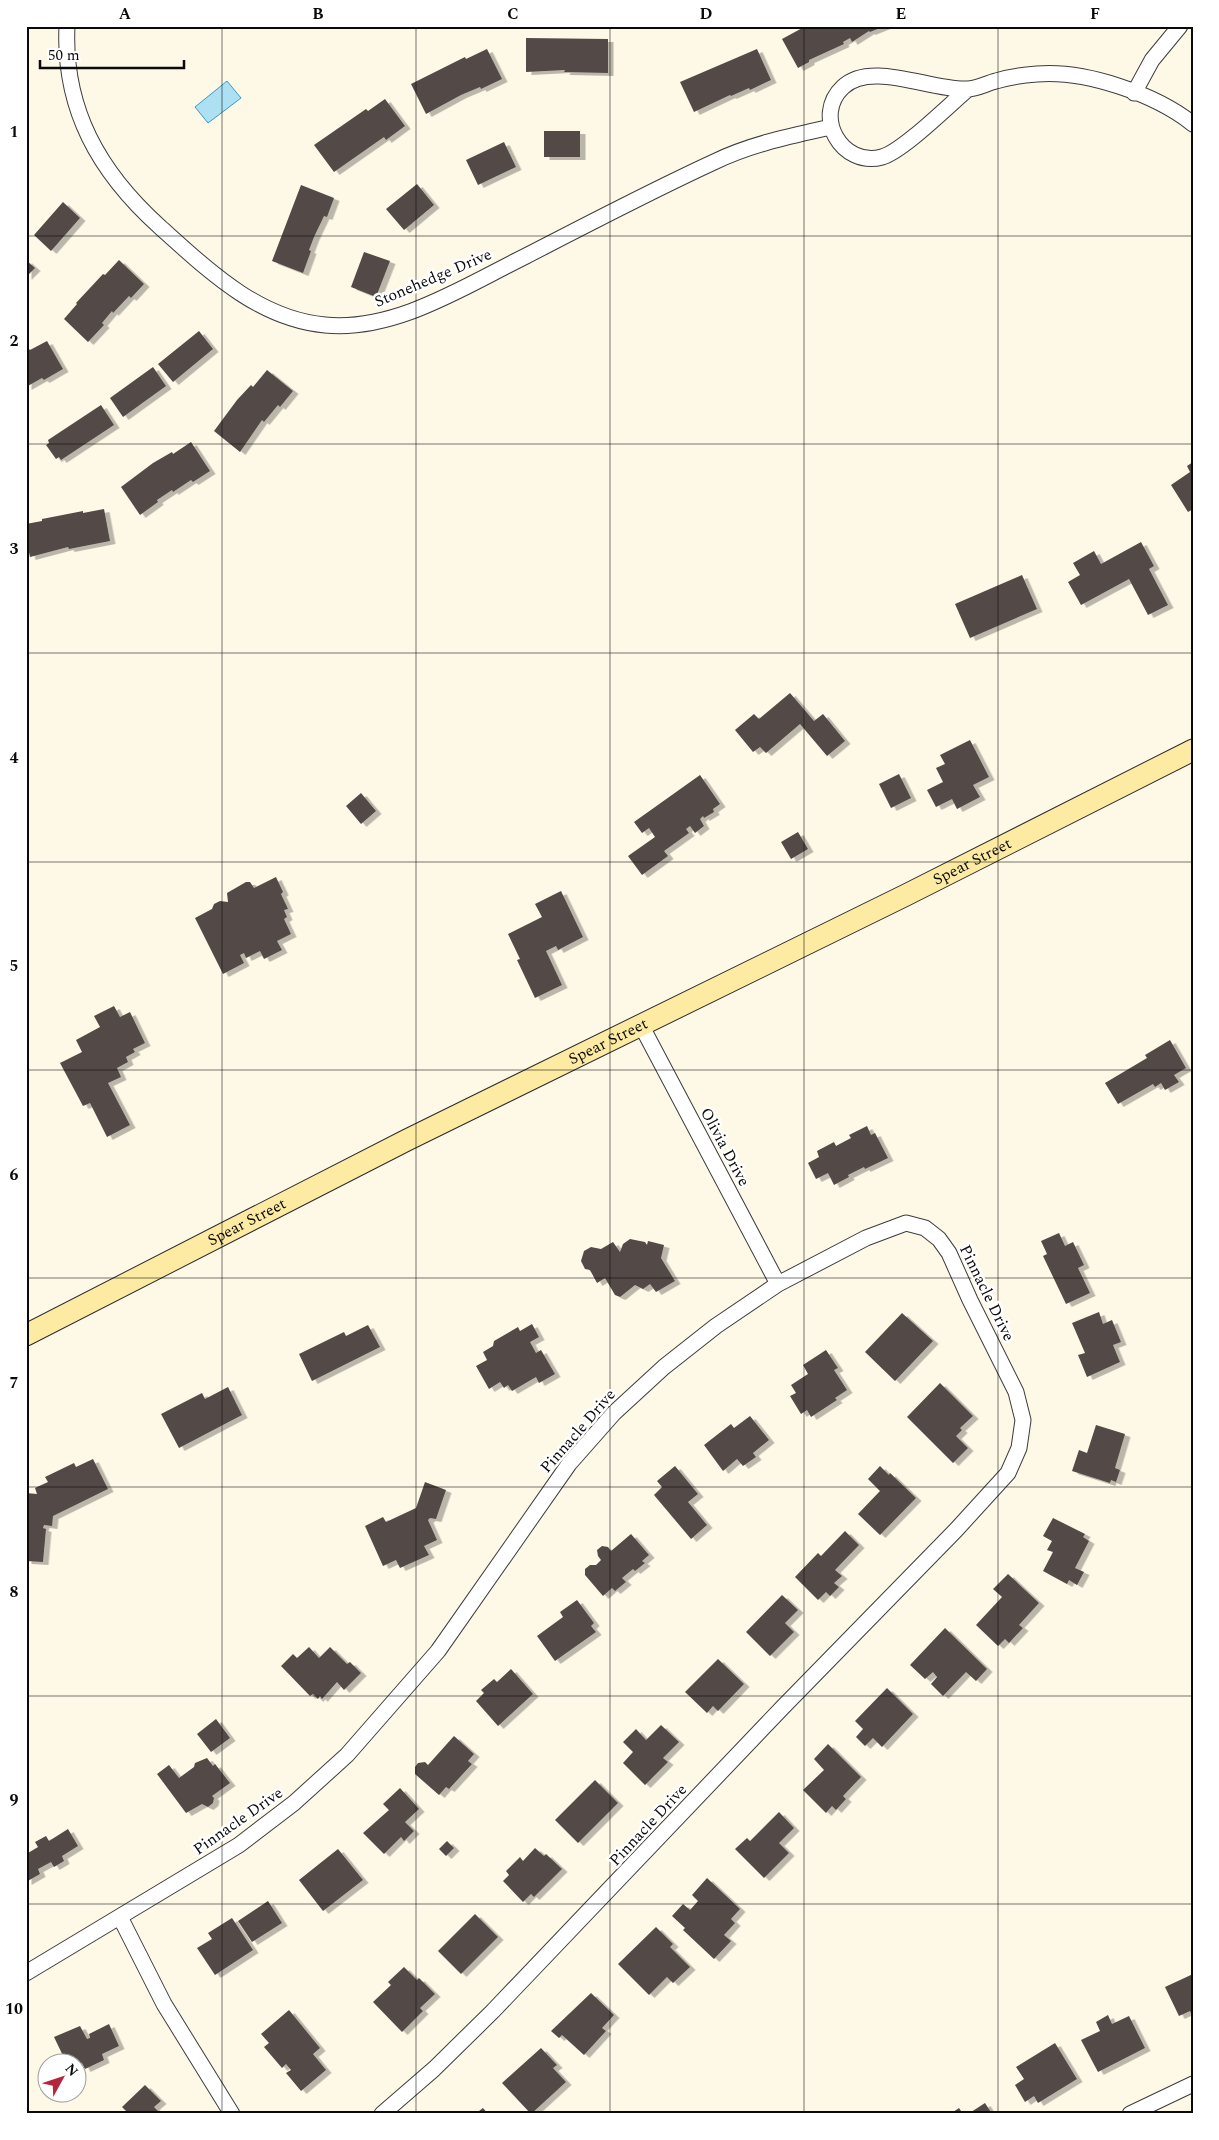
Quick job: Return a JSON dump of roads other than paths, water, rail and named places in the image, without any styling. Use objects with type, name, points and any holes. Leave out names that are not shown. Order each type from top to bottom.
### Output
[{"type":"main road","name":"Spear Street","points":[[26,1334],[407,1140],[1193,750]]},
{"type":"street","name":"Stonehedge Drive","points":[[67,26],[68,73],[72,96],[93,146],[108,170],[126,192],[164,231],[247,298],[268,310],[297,320],[324,325],[351,326],[372,323],[405,313],[716,161],[772,140],[831,127]]},
{"type":"street","points":[[1134,93],[1152,60],[1180,26]]},
{"type":"street","points":[[968,89],[874,76],[857,78],[842,87],[837,94],[830,110],[831,127],[834,136],[846,150],[862,157],[880,158],[896,150],[968,89],[998,80],[1055,73],[1088,78],[1134,93],[1166,107],[1193,124]]},
{"type":"street","name":"Olivia Drive","points":[[641,1025],[778,1284]]},
{"type":"street","name":"Pinnacle Drive","points":[[26,1972],[239,1845],[294,1803],[346,1755],[438,1651],[569,1464],[612,1416],[664,1368],[716,1326],[778,1284],[866,1238],[906,1223],[925,1228],[939,1239],[950,1253],[970,1300],[1016,1392],[1023,1420],[1020,1448],[1008,1473],[956,1530],[782,1708],[493,2011],[434,2069],[382,2114]]},
{"type":"street","points":[[120,1917],[164,2004],[232,2114]]},
{"type":"street","points":[[1130,2114],[1193,2084]]},
{"type":"water","points":[[227,81],[241,98],[208,123],[195,107]]}]
